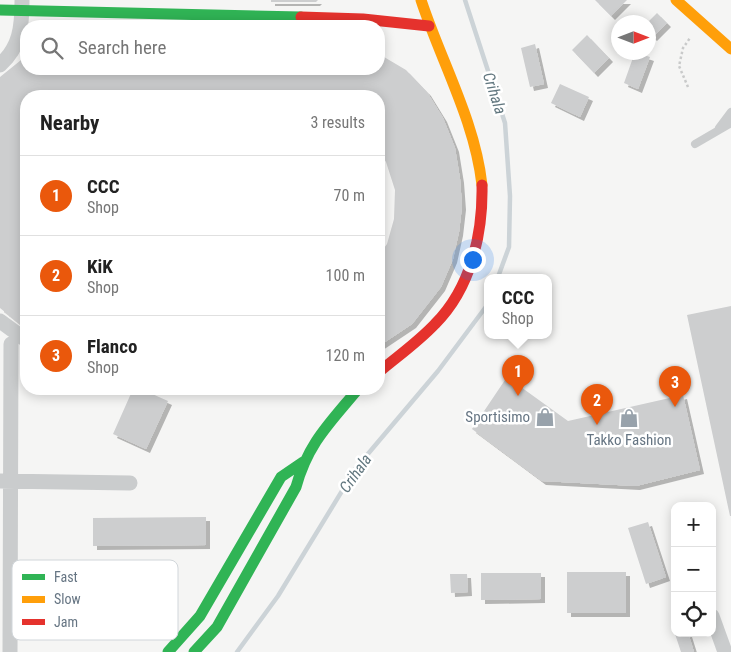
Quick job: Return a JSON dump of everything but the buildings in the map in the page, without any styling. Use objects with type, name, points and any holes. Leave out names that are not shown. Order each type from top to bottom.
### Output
[{"type":"main road","points":[[385,367],[442,317],[458,294],[470,268],[480,216],[482,192],[478,160],[421,0]]},
{"type":"main road","points":[[676,0],[731,49]]},
{"type":"main road","points":[[0,10],[22,5],[173,7],[372,20]]},
{"type":"main road","points":[[692,16],[731,64]]},
{"type":"main road","points":[[385,21],[429,26]]},
{"type":"main road","points":[[194,652],[217,627],[296,488],[303,462],[320,434],[350,395]]},
{"type":"main road","points":[[168,652],[200,616],[281,478],[303,462]]},
{"type":"street","points":[[21,20],[22,5]]},
{"type":"street","points":[[0,65],[16,46],[20,34]]},
{"type":"street","points":[[0,321],[19,342],[6,481],[10,652]]},
{"type":"street","points":[[6,481],[130,483]]},
{"type":"street","points":[[716,627],[725,652]]},
{"type":"lane","points":[[718,130],[731,112]]},
{"type":"lane","points":[[695,144],[731,123]]},
{"type":"path","points":[[688,87],[680,66],[683,48],[688,42],[690,34]]},
{"type":"waterway","name":"Crihala","points":[[465,0],[505,123],[510,196],[509,247],[499,274]]},
{"type":"waterway","name":"Crihala","points":[[237,652],[278,596],[356,468],[438,371],[484,309]]},
{"type":"traffic: fast","points":[[0,10],[301,17]]},
{"type":"traffic: fast","points":[[194,652],[217,627],[296,487],[307,458],[321,434],[353,395]]},
{"type":"traffic: fast","points":[[168,652],[200,616],[281,477],[303,462]]},
{"type":"traffic: slow","points":[[421,0],[465,114],[478,161],[482,185]]},
{"type":"traffic: slow","points":[[676,0],[731,49]]},
{"type":"traffic: jam","points":[[301,17],[372,20]]},
{"type":"traffic: jam","points":[[385,21],[429,26]]},
{"type":"traffic: jam","points":[[385,367],[435,324],[458,294],[466,277],[477,241],[482,204],[482,185]]},
{"type":"place","name":"CCC","points":[[518,396]]},
{"type":"place","name":"Flanco","points":[[675,407]]},
{"type":"place","name":"Sportisimo","points":[[545,417]]},
{"type":"place","name":"Takko Fashion","points":[[629,418]]},
{"type":"place","name":"KiK","points":[[597,425]]}]
